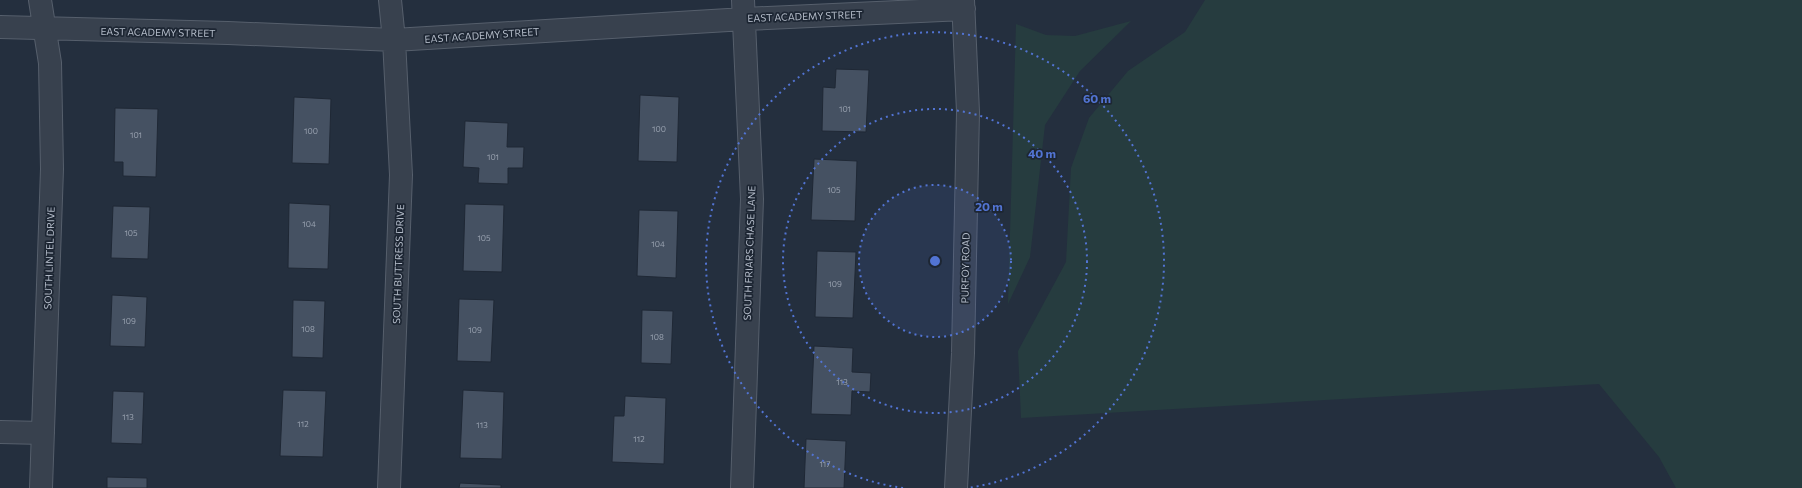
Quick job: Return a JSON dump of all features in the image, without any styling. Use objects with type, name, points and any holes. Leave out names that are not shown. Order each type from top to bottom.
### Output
[{"type":"street","name":"SOUTH LINTEL DRIVE","points":[[40,0],[46,29],[50,64],[52,169],[41,488]]},
{"type":"street","name":"SOUTH BUTTRESS DRIVE","points":[[389,488],[401,175],[394,40],[390,0]]},
{"type":"street","name":"EAST ACADEMY STREET","points":[[0,27],[228,33],[394,40],[744,9],[963,4]]},
{"type":"street","name":"PURFOY ROAD","points":[[956,488],[963,352],[968,112],[963,4]]},
{"type":"street","name":"SOUTH FRIARS CHASE LANE","points":[[742,488],[752,199],[744,9]]},
{"type":"street","points":[[0,432],[43,433]]},
{"type":"green space","points":[[1205,0],[1802,0],[1802,488],[1676,488],[1659,457],[1599,384],[1021,418],[1018,351],[1066,262],[1071,168],[1089,118],[1128,71],[1185,32]]},
{"type":"green space","points":[[1131,21],[1080,71],[1045,125],[1030,257],[1008,304],[1016,24],[1046,35],[1075,36]]},
{"type":"building","points":[[836,69],[869,70],[866,132],[822,131],[823,87],[835,88]]},
{"type":"building","points":[[640,95],[679,97],[677,162],[638,161]]},
{"type":"building","points":[[294,97],[331,99],[329,164],[292,163]]},
{"type":"building","points":[[115,108],[158,109],[156,177],[123,176],[123,162],[114,162]]},
{"type":"building","points":[[465,121],[508,123],[507,147],[524,147],[523,168],[508,168],[508,184],[478,183],[479,168],[463,167]]},
{"type":"building","points":[[814,159],[857,161],[855,221],[811,220]]},
{"type":"building","points":[[289,203],[330,205],[328,269],[288,268]]},
{"type":"building","points":[[465,204],[504,205],[502,272],[463,271]]},
{"type":"building","points":[[113,206],[150,207],[148,259],[111,258]]},
{"type":"building","points":[[639,210],[678,211],[676,278],[637,276]]},
{"type":"building","points":[[817,251],[856,252],[853,318],[815,317]]},
{"type":"building","points":[[112,295],[147,297],[145,347],[110,346]]},
{"type":"building","points":[[459,299],[494,300],[491,362],[457,361]]},
{"type":"building","points":[[293,300],[325,301],[323,358],[292,357]]},
{"type":"building","points":[[642,310],[673,311],[671,364],[641,363]]},
{"type":"building","points":[[814,346],[853,348],[852,372],[871,373],[870,392],[852,391],[851,415],[811,414]]},
{"type":"building","points":[[283,390],[326,391],[323,457],[280,456]]},
{"type":"building","points":[[463,390],[504,392],[502,459],[460,458]]},
{"type":"building","points":[[113,391],[144,392],[142,444],[111,443]]},
{"type":"building","points":[[625,396],[666,398],[664,464],[612,462],[614,416],[624,416]]},
{"type":"building","points":[[806,439],[846,441],[844,488],[804,488]]},
{"type":"building","points":[[107,477],[147,478],[147,488],[107,488]]},
{"type":"building","points":[[460,483],[501,485],[501,488],[459,488]]}]
